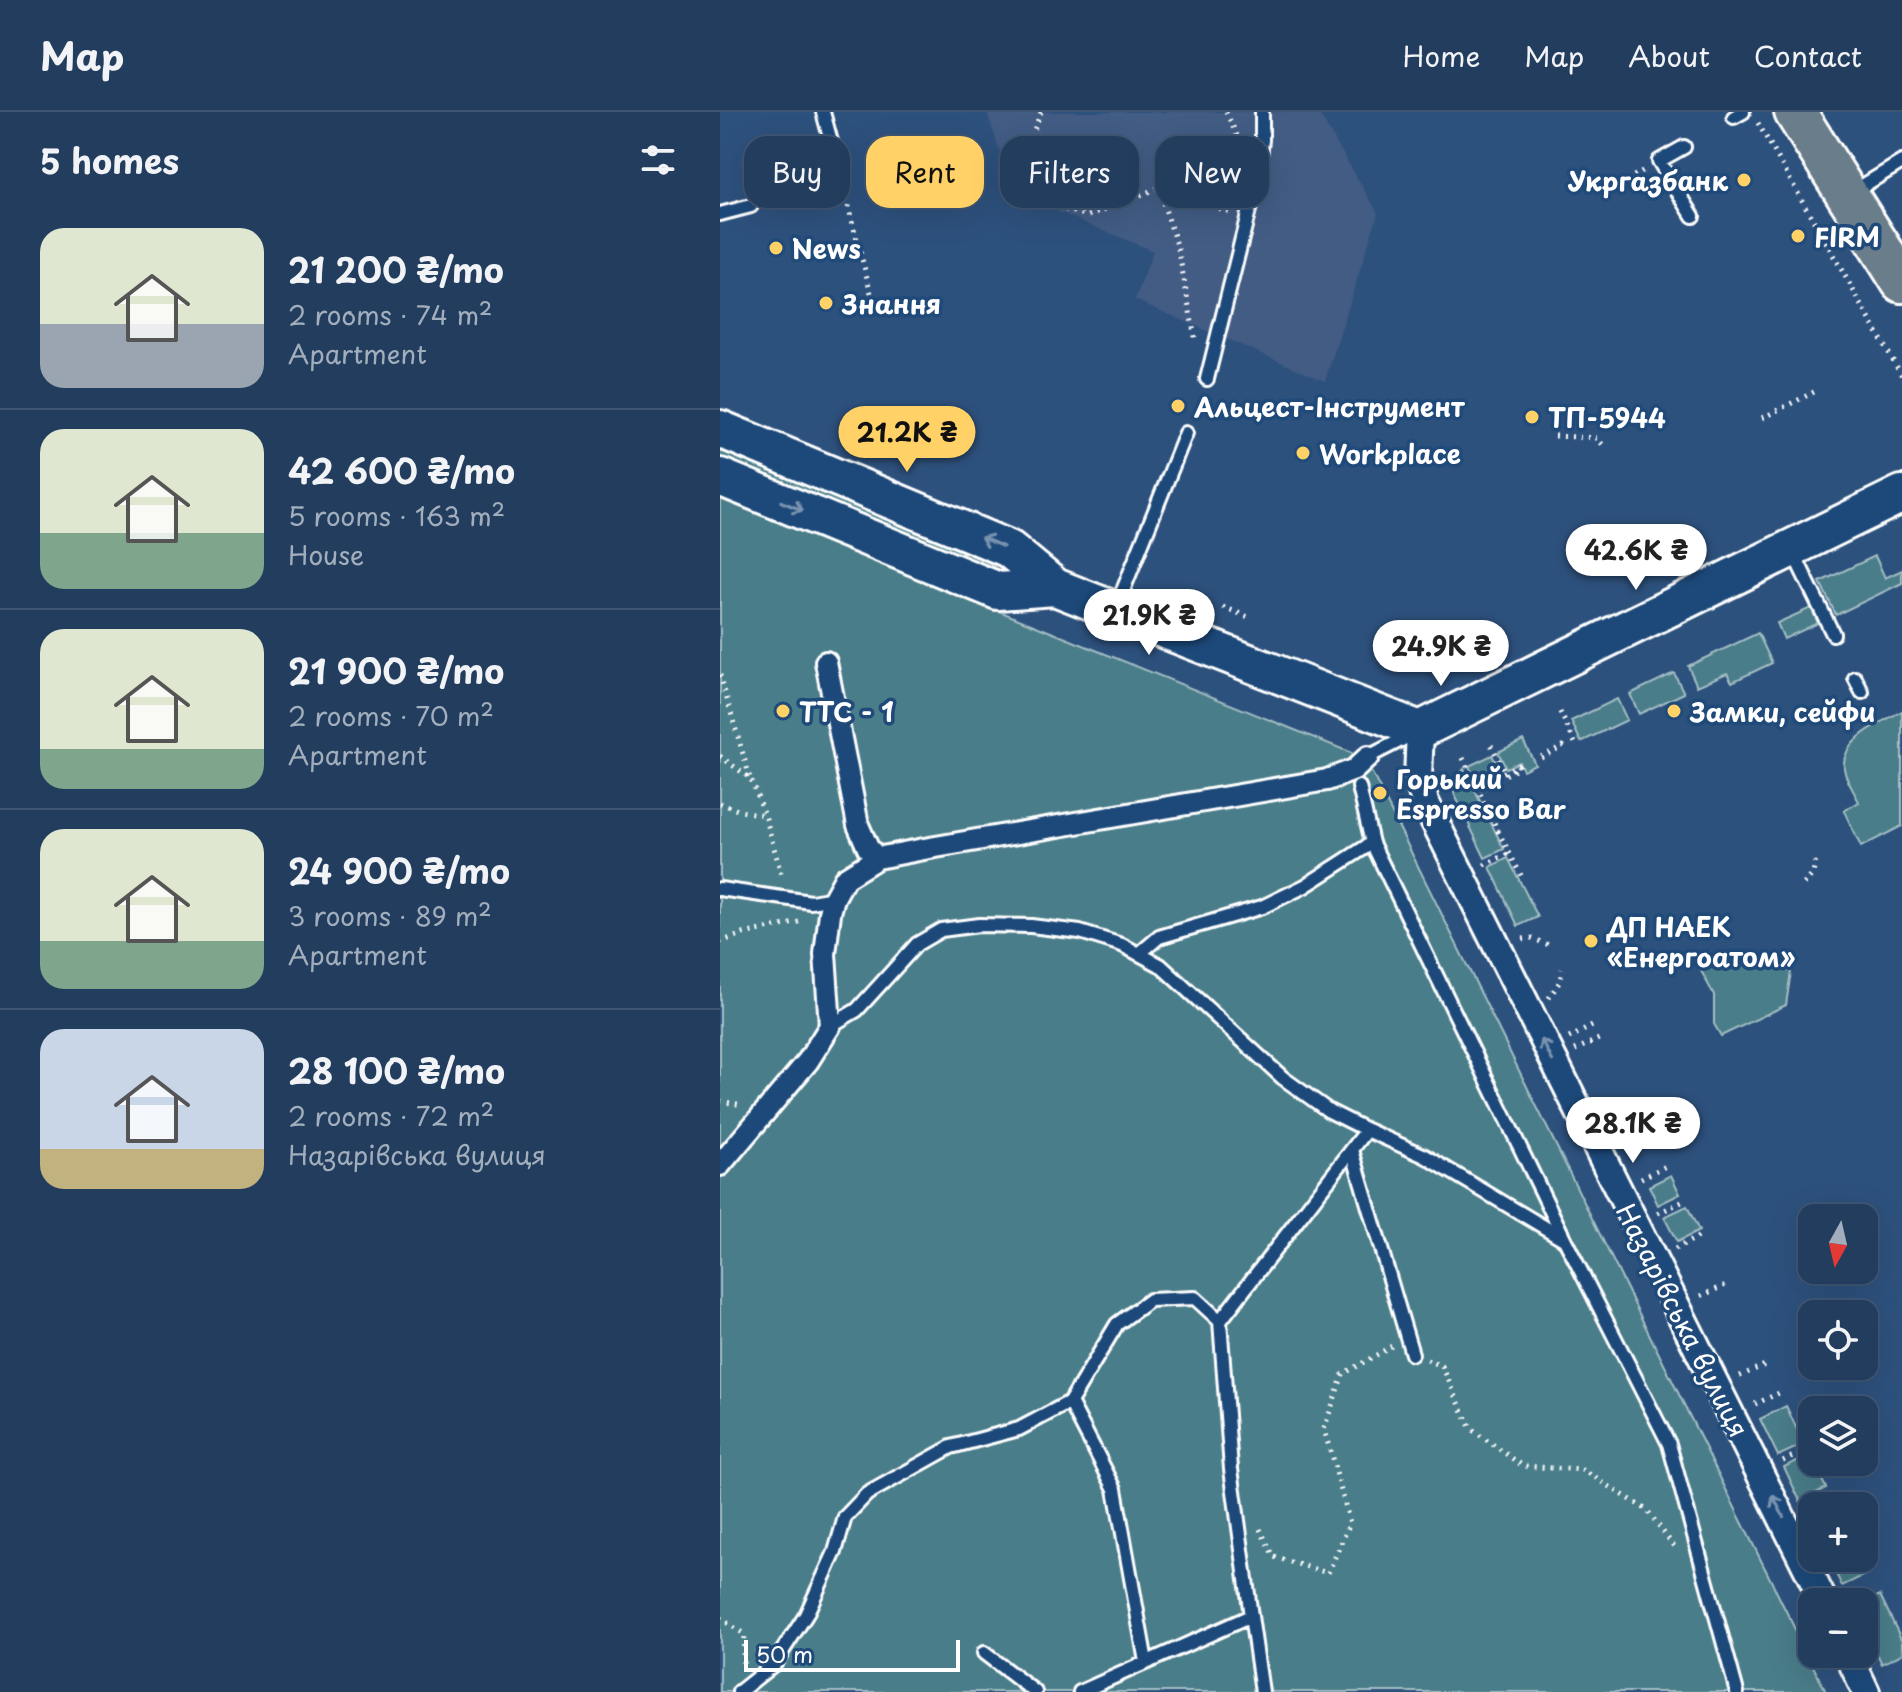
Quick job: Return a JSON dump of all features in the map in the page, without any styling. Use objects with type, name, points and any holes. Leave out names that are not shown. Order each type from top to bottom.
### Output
[{"type":"main road","points":[[1795,112],[1902,282]]},
{"type":"main road","points":[[721,427],[1009,549],[1055,587],[1420,730],[1902,494]]},
{"type":"main road","points":[[720,477],[998,591],[1055,587]]},
{"type":"street","points":[[826,662],[858,825],[868,848],[877,858]]},
{"type":"street","name":"Назарівська вулиця","points":[[1420,730],[1417,770],[1425,802],[1817,1588]]},
{"type":"street","points":[[720,1165],[793,1080],[830,1026],[825,954],[834,898],[845,878],[877,858],[1327,780],[1354,770],[1368,757]]},
{"type":"street","points":[[1855,1668],[1866,1692]]},
{"type":"lane","points":[[823,112],[830,136]]},
{"type":"lane","points":[[1207,379],[1258,174],[1262,112]]},
{"type":"lane","points":[[1684,147],[1659,161],[1693,216]]},
{"type":"lane","points":[[1848,195],[1902,162]]},
{"type":"lane","points":[[720,214],[744,208]]},
{"type":"lane","points":[[1115,611],[1186,433]]},
{"type":"lane","points":[[1791,549],[1833,634]]},
{"type":"lane","points":[[1855,678],[1862,692]]},
{"type":"lane","points":[[1368,757],[1420,730]]},
{"type":"lane","points":[[1359,787],[1372,843],[1565,1240],[1669,1444],[1737,1692]]},
{"type":"lane","points":[[1139,954],[1159,937],[1262,907],[1291,893],[1372,843]]},
{"type":"lane","points":[[720,889],[811,902],[834,898]]},
{"type":"lane","points":[[830,1026],[857,1010],[917,944],[941,930],[979,925],[1031,926],[1080,932],[1122,945],[1160,965],[1283,1078],[1329,1111],[1425,1156],[1565,1240]]},
{"type":"lane","points":[[1262,1692],[1231,1469],[1220,1321],[1367,1130]]},
{"type":"lane","points":[[1352,1150],[1412,1354]]},
{"type":"lane","points":[[740,1691],[774,1664],[806,1615],[835,1552],[845,1517],[867,1494],[951,1447],[1019,1429],[1070,1402],[1117,1324],[1150,1300],[1195,1298],[1220,1321]]},
{"type":"lane","points":[[1070,1402],[1115,1489],[1146,1662]]},
{"type":"lane","points":[[1080,1692],[1251,1616]]},
{"type":"lane","points":[[984,1653],[1035,1692]]},
{"type":"path","points":[[1036,136],[1034,130],[1041,112]]},
{"type":"path","points":[[1226,112],[1237,136]]},
{"type":"path","points":[[1751,112],[1902,376]]},
{"type":"path","points":[[849,208],[876,312]]},
{"type":"path","points":[[1066,208],[1088,216],[1109,208]]},
{"type":"path","points":[[1165,208],[1178,248],[1196,345],[1211,365]]},
{"type":"path","points":[[1218,208],[1233,213]]},
{"type":"path","points":[[1762,418],[1818,390]]},
{"type":"path","points":[[1555,436],[1597,438],[1603,445]]},
{"type":"path","points":[[1223,607],[1251,618]]},
{"type":"path","points":[[720,675],[788,899],[802,921],[720,942]]},
{"type":"path","points":[[1560,712],[1576,745]]},
{"type":"path","points":[[1491,745],[1506,774]]},
{"type":"path","points":[[1541,757],[1563,746],[1565,749]]},
{"type":"path","points":[[720,756],[751,779]]},
{"type":"path","points":[[1463,758],[1524,876]]},
{"type":"path","points":[[720,803],[740,811],[765,815]]},
{"type":"path","points":[[1484,865],[1511,852]]},
{"type":"path","points":[[1804,884],[1813,874],[1816,856]]},
{"type":"path","points":[[1520,939],[1531,938],[1549,945]]},
{"type":"path","points":[[1548,998],[1556,991],[1562,969]]},
{"type":"path","points":[[1568,1038],[1596,1024]]},
{"type":"path","points":[[1574,1051],[1603,1037]]},
{"type":"path","points":[[1605,1115],[1634,1101]]},
{"type":"path","points":[[1614,1133],[1643,1119]]},
{"type":"path","points":[[1636,1180],[1666,1166]]},
{"type":"path","points":[[1653,1216],[1684,1201]]},
{"type":"path","points":[[1670,1251],[1702,1235]]},
{"type":"path","points":[[1704,1295],[1726,1285]]},
{"type":"path","points":[[1256,1519],[1274,1557],[1328,1573],[1350,1523],[1324,1429],[1343,1374],[1391,1345],[1442,1366],[1471,1429],[1523,1466],[1583,1470],[1647,1510],[1711,1599]]},
{"type":"path","points":[[1733,1379],[1765,1365]]},
{"type":"path","points":[[1747,1408],[1779,1393]]},
{"type":"path","points":[[1775,1465],[1798,1454]]},
{"type":"path","points":[[720,1618],[744,1634],[740,1691]]},
{"type":"shaded area","points":[[987,112],[1318,112],[1378,213],[1325,381],[1135,300],[1153,251],[1049,208],[1139,208],[1139,136],[1000,136],[1000,152]]},
{"type":"green space","points":[[720,447],[982,554],[1001,575],[720,469]]},
{"type":"green space","points":[[720,499],[1352,753],[1372,773],[1798,1635],[1798,1668],[1814,1668],[1826,1692],[720,1692]]},
{"type":"green space","points":[[1875,556],[1885,578],[1902,570],[1902,583],[1836,615],[1820,582]]},
{"type":"green space","points":[[1811,608],[1818,623],[1784,639],[1777,623]]},
{"type":"green space","points":[[1758,633],[1772,663],[1732,682],[1727,673],[1697,686],[1688,666]]},
{"type":"green space","points":[[1674,673],[1684,693],[1639,714],[1630,694]]},
{"type":"green space","points":[[1617,699],[1627,720],[1581,742],[1571,721]]},
{"type":"green space","points":[[1902,711],[1902,826],[1861,847],[1844,811],[1859,802],[1845,773],[1847,752],[1862,734]]},
{"type":"green space","points":[[1523,740],[1535,764],[1523,770],[1519,762],[1506,768],[1498,752]]},
{"type":"green space","points":[[1492,755],[1500,770],[1488,776],[1492,784],[1481,790],[1469,766]]},
{"type":"green space","points":[[1464,769],[1504,849],[1485,858],[1454,793],[1456,778]]},
{"type":"green space","points":[[1508,858],[1538,917],[1518,926],[1490,867]]},
{"type":"green space","points":[[1718,959],[1791,971],[1786,1005],[1721,1036],[1714,1024],[1714,995],[1700,969]]},
{"type":"green space","points":[[1671,1175],[1680,1194],[1658,1205],[1649,1186]]},
{"type":"green space","points":[[1687,1206],[1699,1231],[1677,1242],[1664,1217]]},
{"type":"green space","points":[[1786,1406],[1798,1431],[1798,1447],[1778,1456],[1760,1419]]},
{"type":"green space","points":[[1798,1461],[1798,1476],[1820,1476],[1826,1488],[1818,1492],[1798,1492],[1798,1497],[1784,1467]]},
{"type":"green space","points":[[1835,1572],[1869,1573],[1842,1586]]},
{"type":"green space","points":[[1878,1596],[1902,1641],[1902,1654],[1882,1664],[1878,1656]]},
{"type":"place","name":"Укргазбанк","points":[[1744,180]]},
{"type":"place","name":"FIRM","points":[[1798,236]]},
{"type":"place","name":"News","points":[[776,248]]},
{"type":"place","name":"Знання","points":[[826,303]]},
{"type":"place","name":"Альцест-Інструмент","points":[[1178,406]]},
{"type":"place","name":"ТП-5944","points":[[1532,417]]},
{"type":"place","name":"Workplace","points":[[1303,453]]},
{"type":"place","name":"ТТС - 1","points":[[783,711]]},
{"type":"place","name":"Замки, сейфи","points":[[1674,711]]},
{"type":"place","name":"Горький Espresso Bar","points":[[1380,793]]},
{"type":"place","name":"ДП НАЕК «Енергоатом»","points":[[1591,941]]}]
